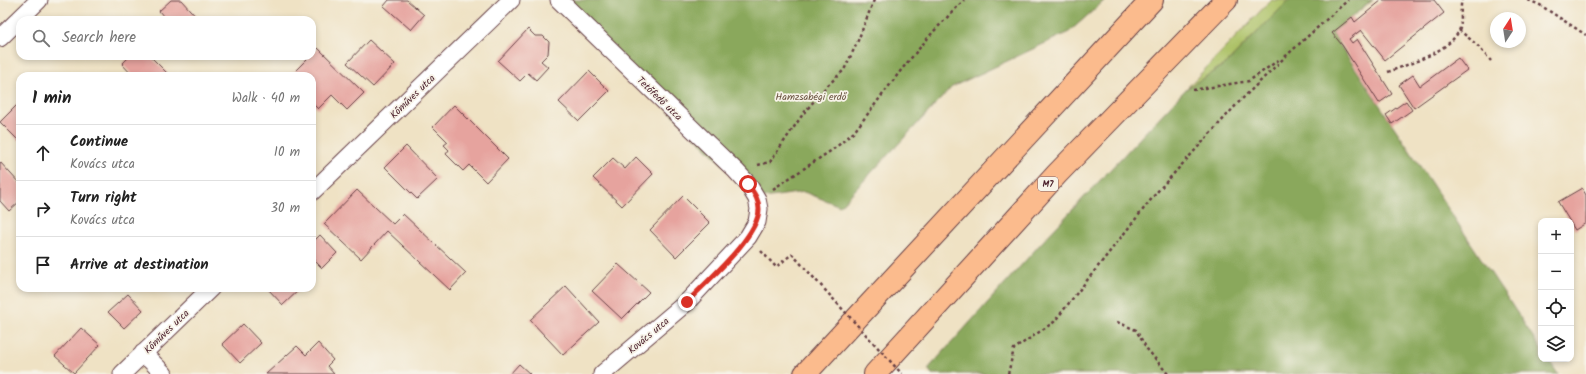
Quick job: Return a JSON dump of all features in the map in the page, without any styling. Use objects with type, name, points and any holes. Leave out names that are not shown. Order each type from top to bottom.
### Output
[{"type":"highway","points":[[805,374],[1152,0]]},
{"type":"highway","name":"M7","points":[[875,374],[1058,174],[1226,0]]},
{"type":"street","points":[[23,16],[39,0]]},
{"type":"street","name":"Kőműves utca","points":[[316,188],[511,0]]},
{"type":"street","name":"Tetőfedő utca","points":[[559,0],[736,171],[748,184],[757,199]]},
{"type":"street","points":[[0,38],[16,22]]},
{"type":"street","name":"Kovács utca","points":[[602,374],[687,302],[748,238],[757,222],[759,209],[757,199]]},
{"type":"street","name":"Kőműves utca","points":[[122,374],[207,292]]},
{"type":"street","points":[[143,353],[164,374]]},
{"type":"path","points":[[736,171],[770,162],[803,114],[826,87],[844,70],[857,43],[874,0]]},
{"type":"path","points":[[757,199],[817,161],[854,132],[902,69],[933,32],[964,0]]},
{"type":"path","points":[[1008,374],[1014,349],[1054,322],[1157,192],[1238,103],[1287,55],[1348,0]]},
{"type":"path","points":[[1388,72],[1422,59],[1447,44],[1459,30],[1462,0]]},
{"type":"path","points":[[1528,0],[1540,5],[1586,35]]},
{"type":"path","points":[[1459,30],[1476,44],[1491,61]]},
{"type":"path","points":[[1193,90],[1249,81],[1287,55]]},
{"type":"path","points":[[748,238],[776,267],[792,254],[902,374]]},
{"type":"path","points":[[1117,322],[1136,330],[1147,349],[1168,374]]},
{"type":"green space","name":"Hamzsabégi erdő","points":[[559,0],[1105,0],[1069,32],[952,87],[840,206],[804,192],[757,199]]},
{"type":"green space","points":[[1271,0],[1289,0],[1227,63],[1186,89]]},
{"type":"green space","points":[[1289,0],[1373,0],[1332,33],[1538,344],[1538,362],[1550,362],[1558,374],[932,374],[928,369],[1043,241],[1186,89],[1227,63]]},
{"type":"building","points":[[171,0],[181,0],[195,16],[163,16],[159,11]]},
{"type":"building","points":[[389,0],[407,0],[424,15],[411,30],[384,6]]},
{"type":"building","points":[[1382,0],[1434,0],[1444,13],[1385,60],[1361,30],[1349,39],[1352,43],[1357,39],[1392,94],[1379,103],[1342,45],[1332,33],[1352,17],[1355,22]]},
{"type":"building","points":[[528,29],[535,36],[543,36],[549,42],[548,54],[541,61],[548,67],[536,80],[528,73],[520,81],[498,61]]},
{"type":"building","points":[[369,40],[395,64],[373,87],[347,63]]},
{"type":"building","points":[[318,48],[364,93],[347,110],[332,95],[318,109],[316,107],[316,72],[294,72],[306,60],[316,60],[316,50]]},
{"type":"building","points":[[1458,58],[1467,70],[1414,108],[1399,85],[1413,75],[1420,86]]},
{"type":"building","points":[[126,60],[154,60],[166,72],[129,72],[122,64]]},
{"type":"building","points":[[589,71],[609,91],[579,121],[559,102]]},
{"type":"building","points":[[1406,101],[1412,110],[1392,124],[1386,115]]},
{"type":"building","points":[[454,105],[508,159],[486,182],[469,165],[463,171],[446,154],[449,150],[444,145],[448,142],[433,127]]},
{"type":"building","points":[[16,106],[16,138],[0,122]]},
{"type":"building","points":[[406,146],[438,179],[417,199],[385,167]]},
{"type":"building","points":[[636,157],[653,174],[622,206],[593,178],[613,158],[625,169]]},
{"type":"building","points":[[0,162],[16,180],[16,205],[9,211],[0,201]]},
{"type":"building","points":[[1582,188],[1586,195],[1586,223],[1575,230],[1574,218],[1568,218],[1558,202]]},
{"type":"building","points":[[357,190],[393,224],[403,214],[466,273],[450,290],[387,231],[361,259],[324,224]]},
{"type":"building","points":[[683,196],[710,223],[676,257],[650,230]]},
{"type":"building","points":[[320,235],[337,253],[322,268],[316,262],[316,239]]},
{"type":"building","points":[[618,264],[649,292],[622,319],[592,291]]},
{"type":"building","points":[[566,286],[599,322],[563,355],[530,320]]},
{"type":"building","points":[[271,292],[297,292],[283,305]]},
{"type":"building","points":[[128,294],[143,310],[124,328],[108,312]]},
{"type":"building","points":[[243,324],[261,343],[240,363],[222,344]]},
{"type":"building","points":[[81,328],[100,345],[74,373],[55,356]]},
{"type":"building","points":[[318,343],[333,360],[327,366],[334,374],[266,374],[297,346],[306,355]]},
{"type":"building","points":[[519,364],[530,374],[510,374]]},
{"type":"route","points":[[687,302],[748,238],[757,222],[759,209],[757,199],[748,184]]}]
